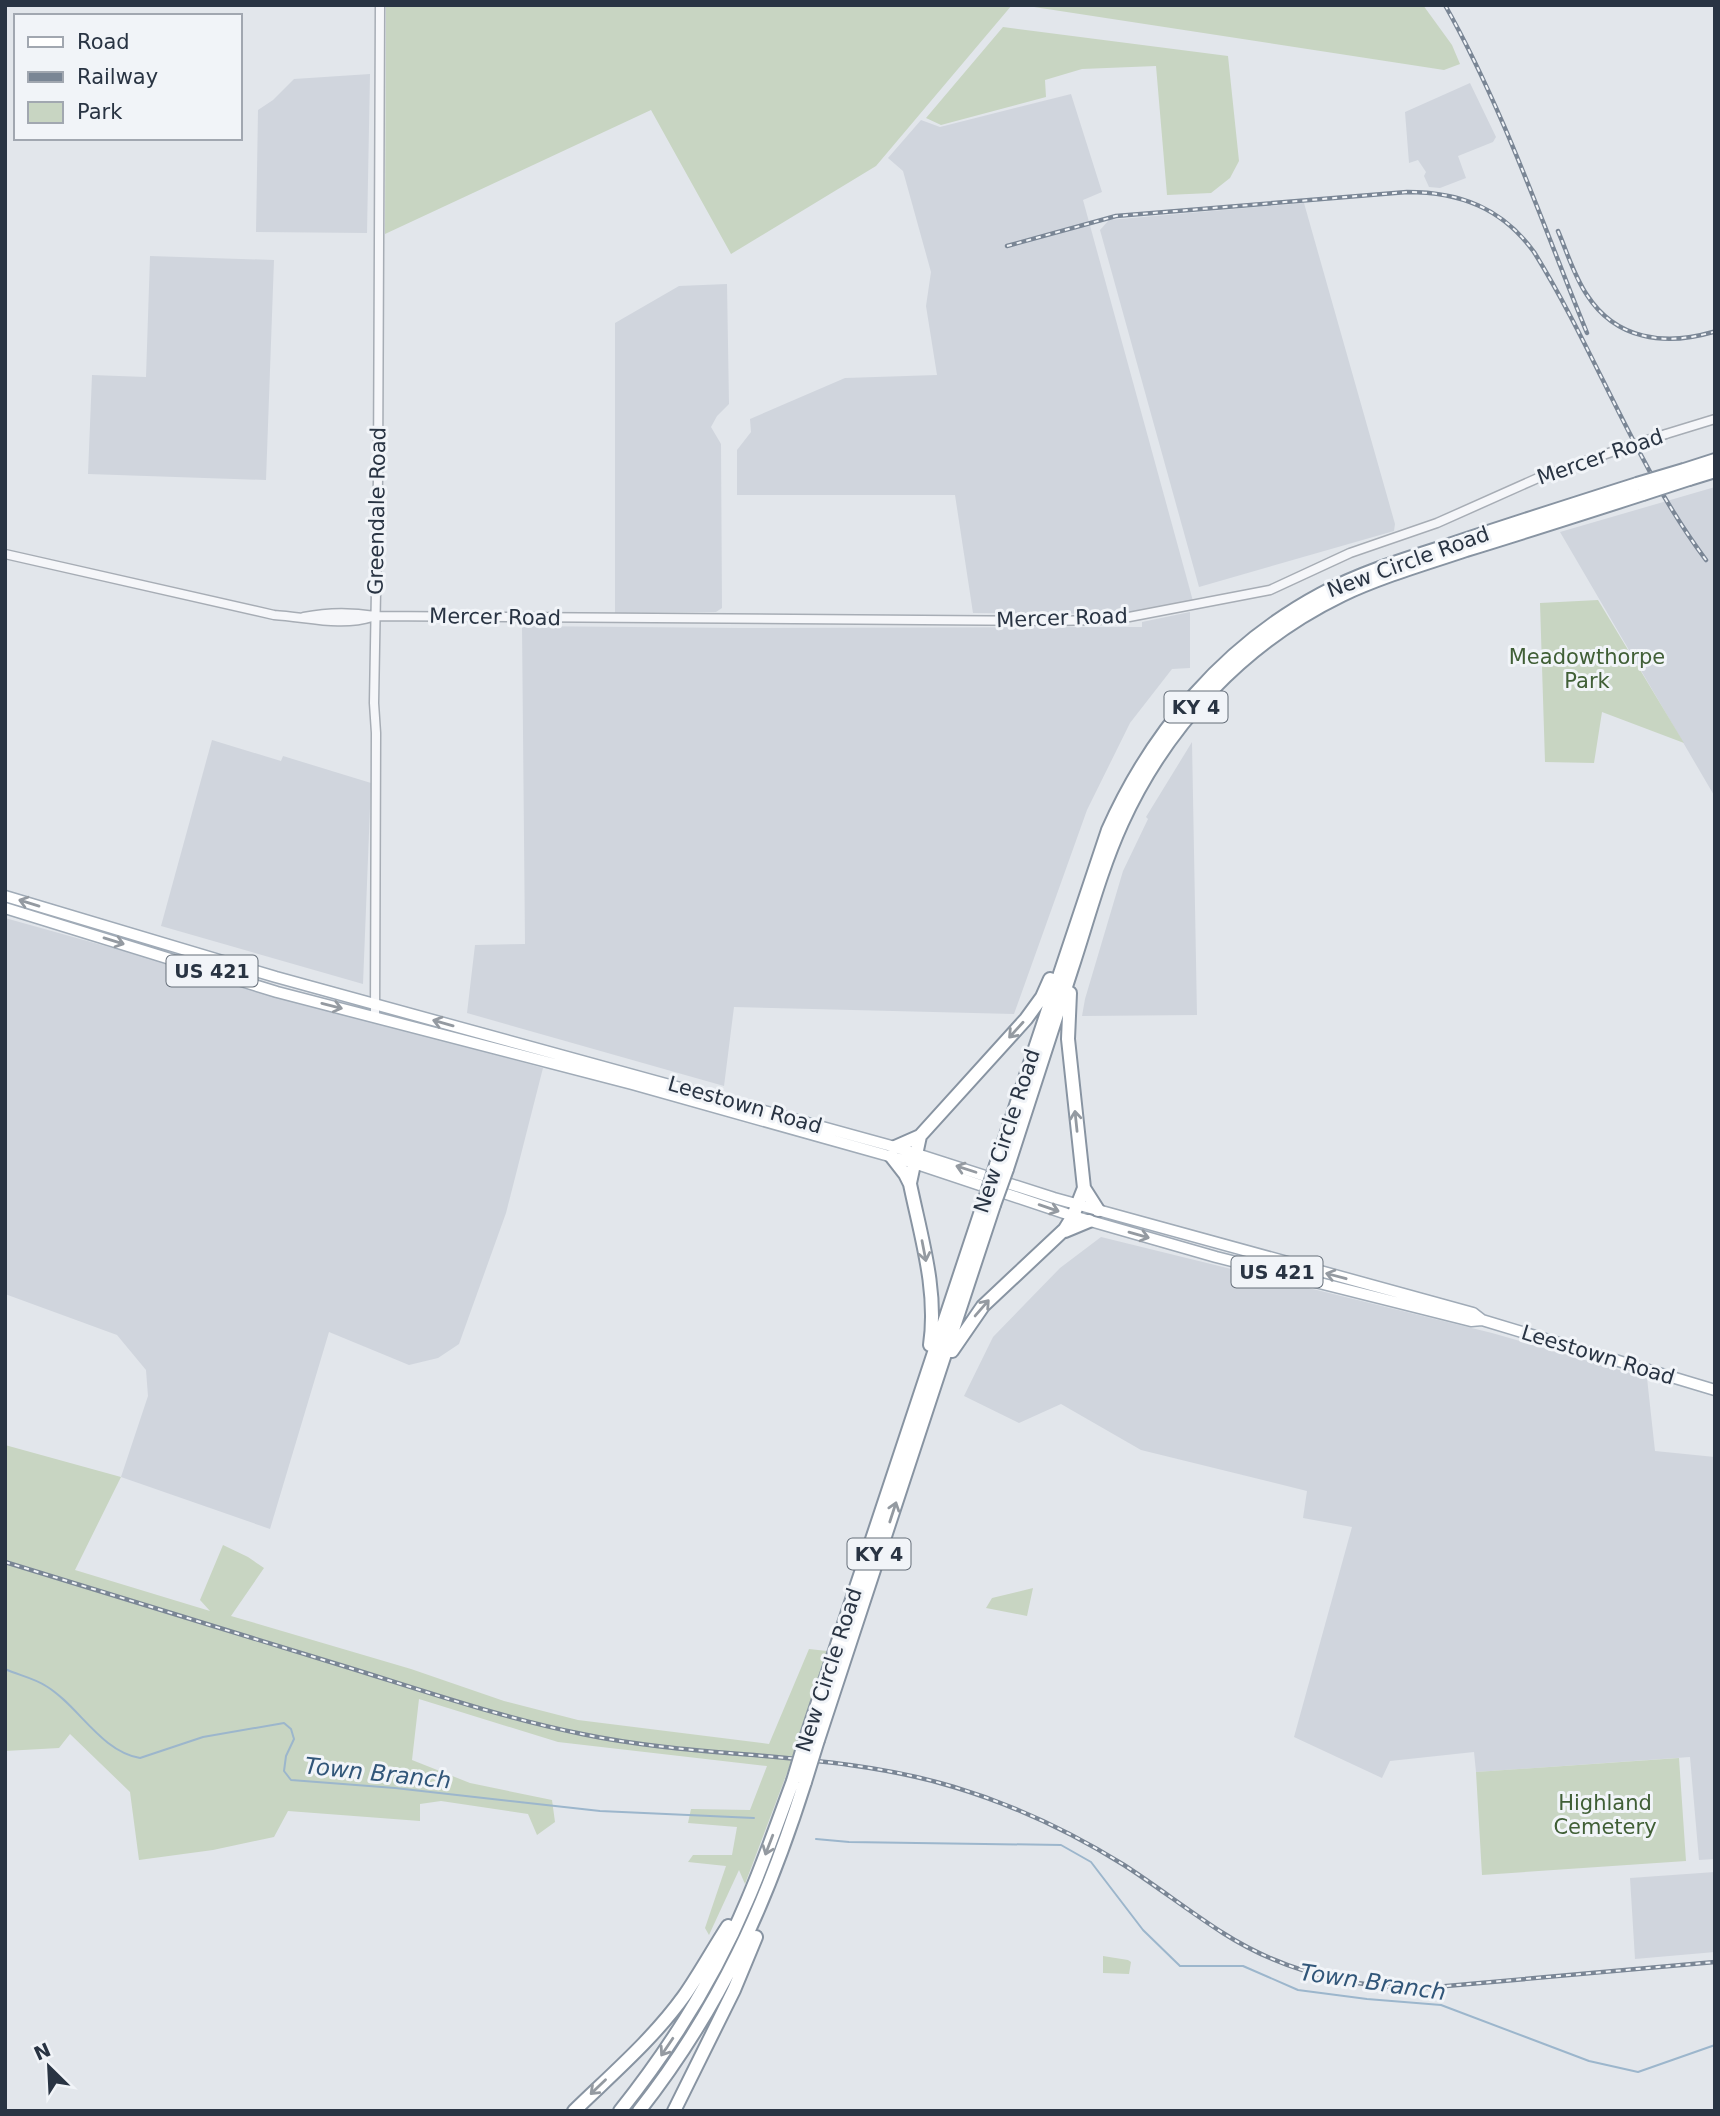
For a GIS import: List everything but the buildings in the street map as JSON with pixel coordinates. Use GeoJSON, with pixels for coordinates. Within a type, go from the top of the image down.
{"type":"FeatureCollection","features":[{"type":"Feature","properties":{"kind":"highway","name":"New Circle Road"},"geometry":{"type":"LineString","coordinates":[[639,2111],[674,2064],[720,1989],[768,1889],[799,1781],[805,1741],[924,1380],[1001,1167],[1108,830],[1155,743],[1200,687],[1247,643],[1294,609],[1349,580],[1686,474],[1715,460]]}},
{"type":"Feature","properties":{"kind":"highway","name":"New Circle Road"},"geometry":{"type":"LineString","coordinates":[[1686,474],[1715,471]]}},
{"type":"Feature","properties":{"kind":"highway"},"geometry":{"type":"LineString","coordinates":[[924,1380],[933,1309],[930,1282],[910,1184],[893,1152],[920,1136],[1035,1008],[1079,928]]}},
{"type":"Feature","properties":{"kind":"highway"},"geometry":{"type":"LineString","coordinates":[[941,1369],[983,1306],[1059,1235],[1076,1210],[1084,1188],[1067,1028],[1068,1000],[1079,928]]}},
{"type":"Feature","properties":{"kind":"highway"},"geometry":{"type":"LineString","coordinates":[[910,1184],[920,1136]]}},
{"type":"Feature","properties":{"kind":"highway"},"geometry":{"type":"LineString","coordinates":[[1084,1188],[1098,1210]]}},
{"type":"Feature","properties":{"kind":"highway","name":"New Circle Road"},"geometry":{"type":"LineString","coordinates":[[620,2111],[685,2019],[716,1966],[818,1740],[941,1369],[989,1203]]}},
{"type":"Feature","properties":{"kind":"highway"},"geometry":{"type":"LineString","coordinates":[[1059,1235],[1088,1221]]}},
{"type":"Feature","properties":{"kind":"highway"},"geometry":{"type":"LineString","coordinates":[[674,2111],[747,1960],[767,1908],[768,1889]]}},
{"type":"Feature","properties":{"kind":"highway"},"geometry":{"type":"LineString","coordinates":[[574,2111],[639,2048],[673,2010],[747,1901]]}},
{"type":"Feature","properties":{"kind":"main road","name":"Leestown Road"},"geometry":{"type":"LineString","coordinates":[[5,896],[374,1003],[507,1046]]}},
{"type":"Feature","properties":{"kind":"main road","name":"Leestown Road"},"geometry":{"type":"LineString","coordinates":[[5,908],[277,992],[507,1046],[915,1158],[1076,1210],[1098,1210],[1473,1313],[1482,1320],[1715,1390]]}},
{"type":"Feature","properties":{"kind":"main road","name":"Leestown Road"},"geometry":{"type":"LineString","coordinates":[[1076,1210],[1088,1221],[1216,1257],[1471,1321],[1482,1320]]}},
{"type":"Feature","properties":{"kind":"street","name":"Greendale Road"},"geometry":{"type":"LineString","coordinates":[[376,1016],[375,616],[380,5]]}},
{"type":"Feature","properties":{"kind":"street","name":"Mercer Road"},"geometry":{"type":"LineString","coordinates":[[5,554],[253,611],[323,621],[360,621],[375,616],[1097,620],[1129,617],[1270,590],[1350,553],[1437,523],[1538,478],[1715,419]]}},
{"type":"Feature","properties":{"kind":"shaded area"},"geometry":{"type":"Polygon","coordinates":[[[370,74],[367,233],[256,232],[258,110],[273,100],[294,79],[370,74]]]}},
{"type":"Feature","properties":{"kind":"shaded area"},"geometry":{"type":"Polygon","coordinates":[[[1470,83],[1496,137],[1493,142],[1458,156],[1466,178],[1440,188],[1429,187],[1424,176],[1426,172],[1418,160],[1409,163],[1405,112],[1470,83]]]}},
{"type":"Feature","properties":{"kind":"shaded area"},"geometry":{"type":"Polygon","coordinates":[[[1071,94],[1102,192],[1083,200],[1193,601],[1125,614],[973,613],[955,495],[737,495],[737,450],[751,432],[750,419],[845,378],[937,375],[926,306],[931,272],[903,171],[888,158],[921,120],[940,127],[1071,94]]]}},
{"type":"Feature","properties":{"kind":"shaded area"},"geometry":{"type":"Polygon","coordinates":[[[1304,203],[1395,524],[1394,531],[1199,587],[1100,230],[1109,220],[1304,203]]]}},
{"type":"Feature","properties":{"kind":"shaded area"},"geometry":{"type":"Polygon","coordinates":[[[150,256],[274,260],[266,480],[88,474],[92,375],[146,377],[150,256]]]}},
{"type":"Feature","properties":{"kind":"shaded area"},"geometry":{"type":"Polygon","coordinates":[[[727,284],[729,404],[711,427],[721,444],[722,608],[716,612],[615,613],[615,323],[679,286],[727,284]]]}},
{"type":"Feature","properties":{"kind":"shaded area"},"geometry":{"type":"Polygon","coordinates":[[[1715,487],[1715,797],[1560,532],[1715,487]]]}},
{"type":"Feature","properties":{"kind":"shaded area"},"geometry":{"type":"Polygon","coordinates":[[[1190,612],[1190,668],[1172,669],[1130,723],[1087,810],[1014,1014],[734,1007],[724,1086],[467,1013],[475,945],[525,944],[522,626],[1142,627],[1142,622],[1190,612]]]}},
{"type":"Feature","properties":{"kind":"shaded area"},"geometry":{"type":"Polygon","coordinates":[[[212,740],[281,761],[283,756],[371,783],[363,984],[161,926],[212,740]]]}},
{"type":"Feature","properties":{"kind":"shaded area"},"geometry":{"type":"Polygon","coordinates":[[[1192,742],[1197,1015],[1082,1016],[1123,871],[1148,819],[1146,817],[1192,742]]]}},
{"type":"Feature","properties":{"kind":"shaded area"},"geometry":{"type":"Polygon","coordinates":[[[5,918],[543,1068],[506,1213],[459,1344],[438,1358],[409,1365],[329,1332],[270,1529],[121,1477],[148,1396],[146,1370],[117,1335],[5,1294],[5,918]]]}},
{"type":"Feature","properties":{"kind":"shaded area"},"geometry":{"type":"Polygon","coordinates":[[[1101,1237],[1492,1333],[1647,1378],[1655,1451],[1715,1457],[1715,1859],[1699,1860],[1690,1757],[1476,1772],[1474,1752],[1390,1761],[1382,1778],[1294,1737],[1352,1527],[1303,1518],[1307,1491],[1141,1450],[1061,1404],[1019,1423],[964,1396],[993,1337],[1060,1268],[1101,1237]]]}},
{"type":"Feature","properties":{"kind":"shaded area"},"geometry":{"type":"Polygon","coordinates":[[[1715,1872],[1715,1952],[1635,1959],[1630,1878],[1715,1872]]]}},
{"type":"Feature","properties":{"kind":"green space"},"geometry":{"type":"Polygon","coordinates":[[[386,5],[1012,5],[876,166],[731,254],[651,110],[385,234],[386,5]]]}},
{"type":"Feature","properties":{"kind":"green space"},"geometry":{"type":"Polygon","coordinates":[[[1021,5],[1423,5],[1452,45],[1460,64],[1444,70],[1021,5]]]}},
{"type":"Feature","properties":{"kind":"green space"},"geometry":{"type":"Polygon","coordinates":[[[1003,27],[1228,56],[1239,161],[1230,178],[1211,193],[1167,195],[1156,66],[1082,69],[1045,80],[1046,97],[941,125],[926,118],[1003,27]]]}},
{"type":"Feature","properties":{"kind":"green space","name":"Meadowthorpe Park"},"geometry":{"type":"Polygon","coordinates":[[[1598,600],[1684,743],[1602,712],[1594,763],[1545,762],[1540,603],[1598,600]]]}},
{"type":"Feature","properties":{"kind":"green space"},"geometry":{"type":"Polygon","coordinates":[[[5,1445],[121,1477],[75,1570],[210,1611],[200,1600],[223,1545],[264,1568],[231,1616],[411,1669],[504,1701],[578,1720],[769,1744],[809,1649],[827,1651],[795,1752],[745,1884],[739,1870],[709,1935],[705,1928],[726,1866],[688,1862],[693,1855],[732,1855],[737,1827],[688,1823],[691,1809],[750,1810],[767,1766],[558,1742],[419,1699],[412,1760],[470,1783],[552,1800],[555,1822],[537,1835],[528,1814],[441,1801],[420,1804],[420,1821],[288,1811],[274,1837],[213,1850],[139,1860],[130,1792],[70,1734],[59,1748],[5,1751],[5,1445]]]}},
{"type":"Feature","properties":{"kind":"green space"},"geometry":{"type":"Polygon","coordinates":[[[1033,1588],[1027,1616],[986,1608],[992,1598],[1033,1588]]]}},
{"type":"Feature","properties":{"kind":"green space","name":"Highland Cemetery"},"geometry":{"type":"Polygon","coordinates":[[[1679,1758],[1686,1861],[1482,1875],[1476,1772],[1679,1758]]]}},
{"type":"Feature","properties":{"kind":"green space"},"geometry":{"type":"Polygon","coordinates":[[[1103,1956],[1131,1962],[1129,1974],[1103,1973],[1103,1956]]]}},
{"type":"Feature","properties":{"kind":"waterway","name":"Town Branch"},"geometry":{"type":"LineString","coordinates":[[5,1669],[46,1686],[69,1704],[101,1737],[126,1754],[140,1758],[203,1737],[284,1723],[291,1729],[294,1739],[286,1756],[284,1771],[291,1780],[395,1788],[600,1811],[754,1818]]}},
{"type":"Feature","properties":{"kind":"waterway","name":"Town Branch"},"geometry":{"type":"LineString","coordinates":[[816,1839],[849,1842],[1061,1845],[1091,1862],[1143,1930],[1180,1966],[1243,1966],[1298,1990],[1441,2005],[1589,2061],[1638,2072],[1715,2045]]}},
{"type":"Feature","properties":{"kind":"railway"},"geometry":{"type":"LineString","coordinates":[[1445,5],[1504,126],[1587,333]]}},
{"type":"Feature","properties":{"kind":"railway"},"geometry":{"type":"LineString","coordinates":[[1007,246],[1116,216],[1407,192],[1445,195],[1478,205],[1508,224],[1534,252],[1658,486],[1706,560]]}},
{"type":"Feature","properties":{"kind":"railway"},"geometry":{"type":"LineString","coordinates":[[1558,231],[1582,288],[1612,322],[1643,336],[1660,338],[1713,332]]}},
{"type":"Feature","properties":{"kind":"railway"},"geometry":{"type":"LineString","coordinates":[[5,1562],[465,1704],[553,1728],[675,1748],[862,1767],[954,1787],[1020,1811],[1084,1841],[1246,1947],[1295,1968],[1345,1981],[1424,1988],[1715,1962]]}}]}
